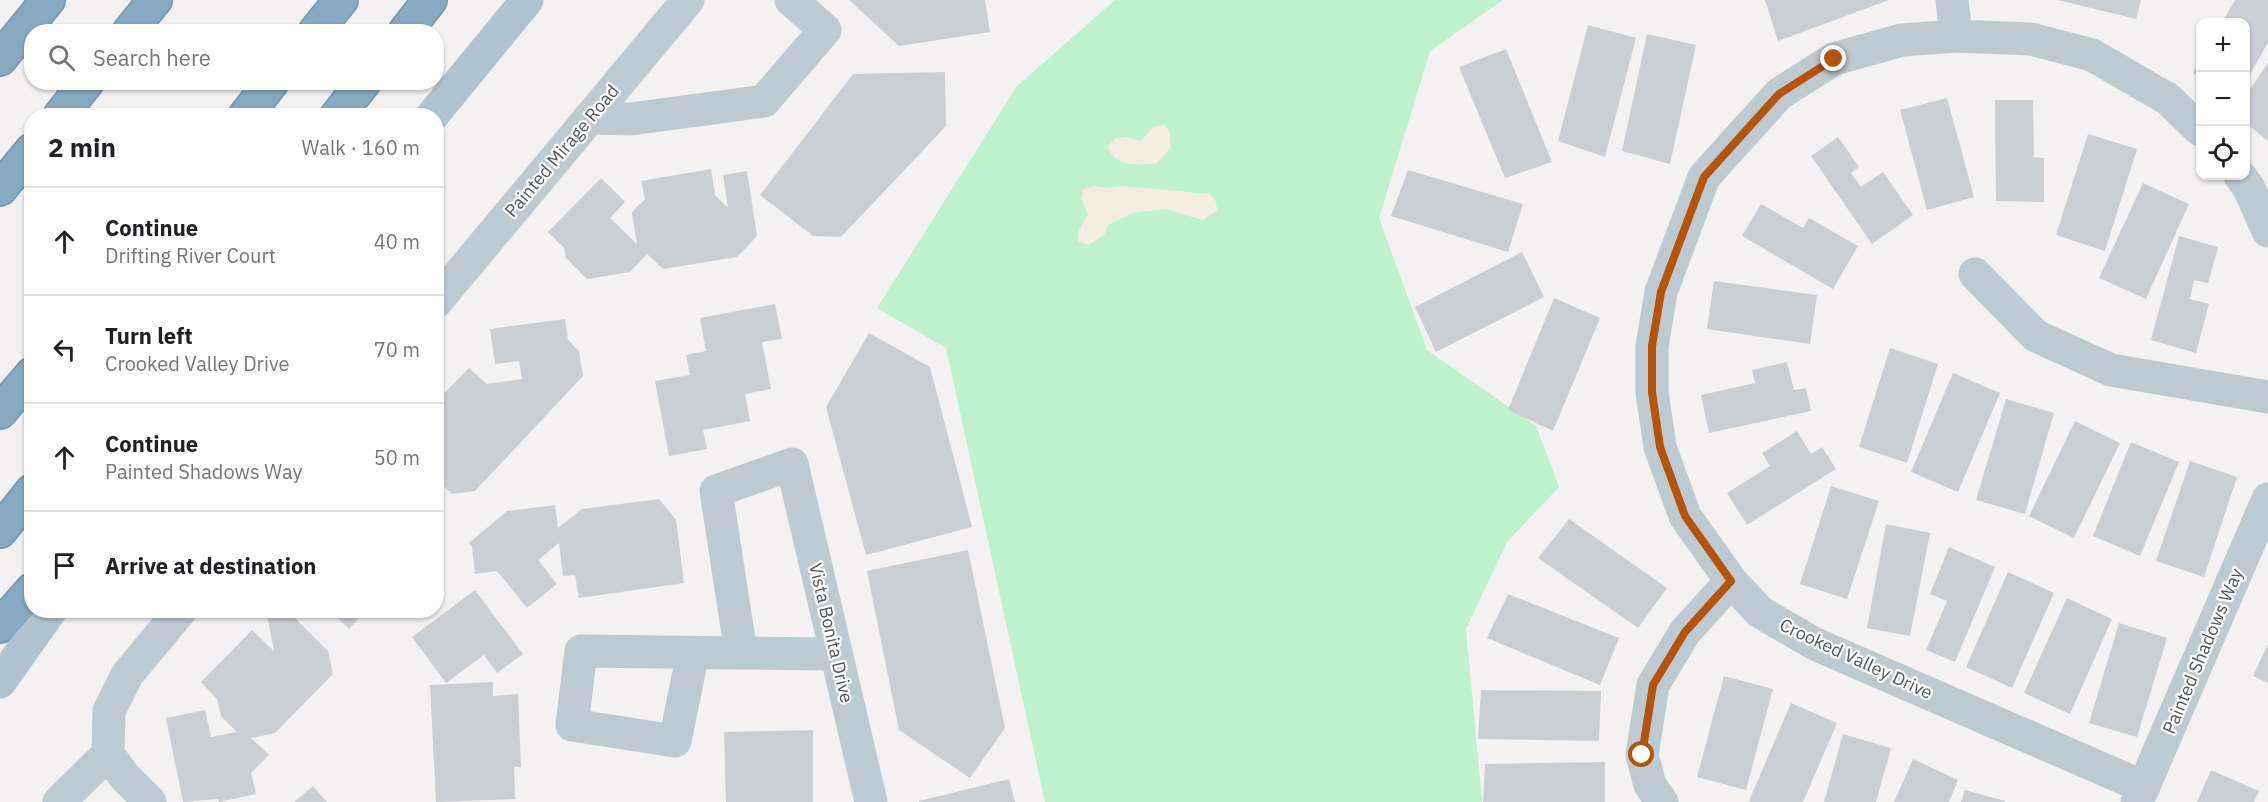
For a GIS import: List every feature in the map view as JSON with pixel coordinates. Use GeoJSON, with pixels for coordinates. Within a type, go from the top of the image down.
{"type":"FeatureCollection","features":[{"type":"Feature","properties":{"kind":"highway"},"geometry":{"type":"LineString","coordinates":[[28,24],[48,0]]}},
{"type":"Feature","properties":{"kind":"highway"},"geometry":{"type":"LineString","coordinates":[[136,24],[155,0]]}},
{"type":"Feature","properties":{"kind":"highway"},"geometry":{"type":"LineString","coordinates":[[322,24],[341,0]]}},
{"type":"Feature","properties":{"kind":"highway"},"geometry":{"type":"LineString","coordinates":[[411,24],[430,0]]}},
{"type":"Feature","properties":{"kind":"highway"},"geometry":{"type":"LineString","coordinates":[[0,59],[24,30]]}},
{"type":"Feature","properties":{"kind":"highway"},"geometry":{"type":"LineString","coordinates":[[66,108],[81,90]]}},
{"type":"Feature","properties":{"kind":"highway"},"geometry":{"type":"LineString","coordinates":[[251,108],[266,90]]}},
{"type":"Feature","properties":{"kind":"highway"},"geometry":{"type":"LineString","coordinates":[[343,108],[358,90]]}},
{"type":"Feature","properties":{"kind":"highway"},"geometry":{"type":"LineString","coordinates":[[0,189],[24,160]]}},
{"type":"Feature","properties":{"kind":"highway"},"geometry":{"type":"LineString","coordinates":[[0,412],[24,384]]}},
{"type":"Feature","properties":{"kind":"highway"},"geometry":{"type":"LineString","coordinates":[[0,531],[24,501]]}},
{"type":"Feature","properties":{"kind":"highway"},"geometry":{"type":"LineString","coordinates":[[0,626],[24,599]]}},
{"type":"Feature","properties":{"kind":"main road"},"geometry":{"type":"LineString","coordinates":[[439,108],[527,0]]}},
{"type":"Feature","properties":{"kind":"main road"},"geometry":{"type":"LineString","coordinates":[[0,682],[45,618]]}},
{"type":"Feature","properties":{"kind":"street","name":"Painted Mirage Road"},"geometry":{"type":"LineString","coordinates":[[444,292],[688,0]]}},
{"type":"Feature","properties":{"kind":"street"},"geometry":{"type":"LineString","coordinates":[[589,118],[631,119],[764,100],[825,30],[791,0]]}},
{"type":"Feature","properties":{"kind":"street"},"geometry":{"type":"LineString","coordinates":[[1952,0],[1956,36],[2031,39],[2092,55],[2168,99],[2196,126]]}},
{"type":"Feature","properties":{"kind":"street","name":"Crooked Valley Drive"},"geometry":{"type":"LineString","coordinates":[[1956,36],[1902,40],[1834,59],[1779,94],[1704,177],[1661,292],[1652,346],[1652,392],[1660,447],[1685,516],[1731,581],[1760,612],[1815,644],[2140,795]]}},
{"type":"Feature","properties":{"kind":"street"},"geometry":{"type":"LineString","coordinates":[[2243,180],[2268,231]]}},
{"type":"Feature","properties":{"kind":"street"},"geometry":{"type":"LineString","coordinates":[[1975,274],[2036,336],[2111,370],[2268,397]]}},
{"type":"Feature","properties":{"kind":"street","name":"Vista Bonita Drive"},"geometry":{"type":"LineString","coordinates":[[741,653],[716,491],[792,464],[871,802]]}},
{"type":"Feature","properties":{"kind":"street","name":"Painted Shadows Way"},"geometry":{"type":"LineString","coordinates":[[2140,795],[2268,499]]}},
{"type":"Feature","properties":{"kind":"street"},"geometry":{"type":"LineString","coordinates":[[1662,802],[1650,785],[1642,755],[1653,685],[1685,632],[1731,581]]}},
{"type":"Feature","properties":{"kind":"street"},"geometry":{"type":"LineString","coordinates":[[150,802],[125,777],[108,754],[109,711],[127,675],[173,618]]}},
{"type":"Feature","properties":{"kind":"street"},"geometry":{"type":"LineString","coordinates":[[693,652],[836,654]]}},
{"type":"Feature","properties":{"kind":"street"},"geometry":{"type":"LineString","coordinates":[[59,802],[108,754]]}},
{"type":"Feature","properties":{"kind":"green space"},"geometry":{"type":"Polygon","coordinates":[[[1115,0],[1503,0],[1430,51],[1379,218],[1427,350],[1536,426],[1559,487],[1507,542],[1466,629],[1482,802],[1045,802],[946,348],[877,308],[1017,86],[1115,0]]]}},
{"type":"Feature","properties":{"kind":"sand"},"geometry":{"type":"Polygon","coordinates":[[[1164,125],[1169,130],[1171,147],[1157,163],[1128,164],[1121,162],[1111,153],[1108,146],[1115,139],[1126,137],[1141,141],[1153,127],[1164,125]]]}},
{"type":"Feature","properties":{"kind":"sand"},"geometry":{"type":"Polygon","coordinates":[[[1094,186],[1107,188],[1122,186],[1210,194],[1216,202],[1217,211],[1202,220],[1166,209],[1132,213],[1108,225],[1104,235],[1088,245],[1078,241],[1079,230],[1088,214],[1081,198],[1083,190],[1094,186]]]}},
{"type":"Feature","properties":{"kind":"building"},"geometry":{"type":"Polygon","coordinates":[[[849,0],[985,0],[990,32],[899,46],[849,0]]]}},
{"type":"Feature","properties":{"kind":"building"},"geometry":{"type":"Polygon","coordinates":[[[1765,0],[1889,0],[1778,41],[1765,0]]]}},
{"type":"Feature","properties":{"kind":"building"},"geometry":{"type":"Polygon","coordinates":[[[2058,0],[2141,0],[2136,19],[2058,0]]]}},
{"type":"Feature","properties":{"kind":"building"},"geometry":{"type":"Polygon","coordinates":[[[2235,0],[2268,0],[2268,43],[2250,74],[2250,18],[2224,18],[2235,0]]]}},
{"type":"Feature","properties":{"kind":"building"},"geometry":{"type":"Polygon","coordinates":[[[1588,25],[1636,38],[1605,157],[1558,141],[1588,25]]]}},
{"type":"Feature","properties":{"kind":"building"},"geometry":{"type":"Polygon","coordinates":[[[1647,34],[1696,45],[1670,164],[1622,151],[1647,34]]]}},
{"type":"Feature","properties":{"kind":"building"},"geometry":{"type":"Polygon","coordinates":[[[1506,49],[1552,162],[1505,178],[1459,67],[1506,49]]]}},
{"type":"Feature","properties":{"kind":"building"},"geometry":{"type":"Polygon","coordinates":[[[2268,63],[2268,141],[2250,126],[2250,89],[2268,63]]]}},
{"type":"Feature","properties":{"kind":"building"},"geometry":{"type":"Polygon","coordinates":[[[945,72],[946,126],[841,237],[813,236],[760,195],[853,74],[945,72]]]}},
{"type":"Feature","properties":{"kind":"building"},"geometry":{"type":"Polygon","coordinates":[[[1947,98],[1974,197],[1927,210],[1900,110],[1947,98]]]}},
{"type":"Feature","properties":{"kind":"building"},"geometry":{"type":"Polygon","coordinates":[[[1995,100],[2033,100],[2034,157],[2044,158],[2044,202],[1996,201],[1995,100]]]}},
{"type":"Feature","properties":{"kind":"building"},"geometry":{"type":"Polygon","coordinates":[[[2088,134],[2137,149],[2105,251],[2056,235],[2088,134]]]}},
{"type":"Feature","properties":{"kind":"building"},"geometry":{"type":"Polygon","coordinates":[[[1838,137],[1859,167],[1851,173],[1861,187],[1883,172],[1913,215],[1872,244],[1811,156],[1838,137]]]}},
{"type":"Feature","properties":{"kind":"building"},"geometry":{"type":"Polygon","coordinates":[[[711,169],[715,195],[728,208],[723,175],[747,171],[757,236],[737,257],[663,269],[647,254],[630,272],[587,279],[566,258],[564,248],[548,232],[601,178],[625,202],[610,218],[637,244],[632,212],[645,199],[641,181],[711,169]]]}},
{"type":"Feature","properties":{"kind":"building"},"geometry":{"type":"Polygon","coordinates":[[[1408,170],[1523,204],[1508,252],[1391,216],[1408,170]]]}},
{"type":"Feature","properties":{"kind":"building"},"geometry":{"type":"Polygon","coordinates":[[[2143,183],[2189,204],[2146,299],[2099,278],[2143,183]]]}},
{"type":"Feature","properties":{"kind":"building"},"geometry":{"type":"Polygon","coordinates":[[[1761,204],[1803,228],[1809,218],[1858,246],[1833,289],[1742,236],[1761,204]]]}},
{"type":"Feature","properties":{"kind":"building"},"geometry":{"type":"Polygon","coordinates":[[[2179,236],[2218,247],[2208,283],[2194,280],[2190,299],[2209,304],[2196,353],[2151,340],[2179,236]]]}},
{"type":"Feature","properties":{"kind":"building"},"geometry":{"type":"Polygon","coordinates":[[[1522,252],[1544,297],[1436,352],[1415,307],[1522,252]]]}},
{"type":"Feature","properties":{"kind":"building"},"geometry":{"type":"Polygon","coordinates":[[[1714,281],[1817,295],[1810,344],[1707,329],[1714,281]]]}},
{"type":"Feature","properties":{"kind":"building"},"geometry":{"type":"Polygon","coordinates":[[[1554,298],[1600,318],[1553,431],[1508,410],[1554,298]]]}},
{"type":"Feature","properties":{"kind":"building"},"geometry":{"type":"Polygon","coordinates":[[[775,304],[782,339],[762,342],[771,389],[745,394],[750,421],[703,430],[707,449],[669,456],[655,381],[690,375],[686,355],[706,351],[700,318],[775,304]]]}},
{"type":"Feature","properties":{"kind":"building"},"geometry":{"type":"Polygon","coordinates":[[[565,319],[568,340],[579,351],[583,376],[475,491],[452,494],[444,486],[444,394],[469,368],[487,384],[522,379],[519,361],[495,364],[490,329],[565,319]]]}},
{"type":"Feature","properties":{"kind":"building"},"geometry":{"type":"Polygon","coordinates":[[[869,333],[930,367],[972,527],[866,555],[826,407],[869,333]]]}},
{"type":"Feature","properties":{"kind":"building"},"geometry":{"type":"Polygon","coordinates":[[[1890,348],[1938,364],[1907,463],[1859,447],[1890,348]]]}},
{"type":"Feature","properties":{"kind":"building"},"geometry":{"type":"Polygon","coordinates":[[[1787,362],[1794,390],[1806,388],[1811,411],[1709,433],[1701,395],[1755,383],[1752,370],[1787,362]]]}},
{"type":"Feature","properties":{"kind":"building"},"geometry":{"type":"Polygon","coordinates":[[[1953,373],[2000,393],[1958,492],[1911,472],[1953,373]]]}},
{"type":"Feature","properties":{"kind":"building"},"geometry":{"type":"Polygon","coordinates":[[[2006,399],[2054,413],[2025,514],[1976,500],[2006,399]]]}},
{"type":"Feature","properties":{"kind":"building"},"geometry":{"type":"Polygon","coordinates":[[[2075,421],[2120,443],[2074,538],[2029,516],[2075,421]]]}},
{"type":"Feature","properties":{"kind":"building"},"geometry":{"type":"Polygon","coordinates":[[[1797,431],[1811,454],[1822,447],[1836,469],[1747,525],[1727,493],[1770,466],[1762,453],[1797,431]]]}},
{"type":"Feature","properties":{"kind":"building"},"geometry":{"type":"Polygon","coordinates":[[[2131,442],[2179,462],[2140,556],[2093,536],[2131,442]]]}},
{"type":"Feature","properties":{"kind":"building"},"geometry":{"type":"Polygon","coordinates":[[[2190,461],[2237,477],[2204,577],[2156,561],[2190,461]]]}},
{"type":"Feature","properties":{"kind":"building"},"geometry":{"type":"Polygon","coordinates":[[[1831,486],[1879,501],[1847,599],[1800,584],[1831,486]]]}},
{"type":"Feature","properties":{"kind":"building"},"geometry":{"type":"Polygon","coordinates":[[[659,499],[676,520],[684,583],[579,598],[575,575],[563,576],[559,543],[538,560],[557,584],[527,608],[497,571],[475,574],[472,547],[469,543],[507,511],[555,505],[558,528],[582,509],[659,499]]]}},
{"type":"Feature","properties":{"kind":"building"},"geometry":{"type":"Polygon","coordinates":[[[1569,519],[1667,588],[1638,628],[1538,558],[1569,519]]]}},
{"type":"Feature","properties":{"kind":"building"},"geometry":{"type":"Polygon","coordinates":[[[1886,524],[1930,533],[1910,636],[1867,628],[1886,524]]]}},
{"type":"Feature","properties":{"kind":"building"},"geometry":{"type":"Polygon","coordinates":[[[1949,547],[1995,567],[1955,662],[1926,650],[1947,601],[1930,594],[1949,547]]]}},
{"type":"Feature","properties":{"kind":"building"},"geometry":{"type":"Polygon","coordinates":[[[968,550],[1005,728],[970,778],[899,730],[867,571],[968,550]]]}},
{"type":"Feature","properties":{"kind":"building"},"geometry":{"type":"Polygon","coordinates":[[[2008,572],[2054,593],[2012,688],[1966,667],[2008,572]]]}},
{"type":"Feature","properties":{"kind":"building"},"geometry":{"type":"Polygon","coordinates":[[[475,590],[523,654],[497,673],[484,655],[446,683],[412,637],[437,618],[444,618],[444,613],[475,590]]]}},
{"type":"Feature","properties":{"kind":"building"},"geometry":{"type":"Polygon","coordinates":[[[1508,594],[1619,638],[1600,685],[1487,638],[1508,594]]]}},
{"type":"Feature","properties":{"kind":"building"},"geometry":{"type":"Polygon","coordinates":[[[2067,598],[2112,619],[2070,714],[2024,693],[2067,598]]]}},
{"type":"Feature","properties":{"kind":"building"},"geometry":{"type":"Polygon","coordinates":[[[268,618],[295,618],[328,651],[333,674],[275,733],[251,738],[269,755],[251,773],[256,794],[219,802],[218,799],[183,802],[166,718],[205,710],[211,737],[237,732],[221,716],[217,699],[201,682],[252,630],[274,651],[268,618]]]}},
{"type":"Feature","properties":{"kind":"building"},"geometry":{"type":"Polygon","coordinates":[[[337,618],[359,618],[349,629],[337,618]]]}},
{"type":"Feature","properties":{"kind":"building"},"geometry":{"type":"Polygon","coordinates":[[[2119,623],[2167,638],[2137,737],[2089,723],[2119,623]]]}},
{"type":"Feature","properties":{"kind":"building"},"geometry":{"type":"Polygon","coordinates":[[[2268,644],[2268,683],[2253,676],[2268,644]]]}},
{"type":"Feature","properties":{"kind":"building"},"geometry":{"type":"Polygon","coordinates":[[[1724,676],[1773,689],[1746,790],[1697,777],[1724,676]]]}},
{"type":"Feature","properties":{"kind":"building"},"geometry":{"type":"Polygon","coordinates":[[[493,682],[493,696],[518,694],[521,767],[514,767],[515,799],[436,802],[430,685],[493,682]]]}},
{"type":"Feature","properties":{"kind":"building"},"geometry":{"type":"Polygon","coordinates":[[[1481,690],[1601,691],[1599,741],[1478,739],[1481,690]]]}},
{"type":"Feature","properties":{"kind":"building"},"geometry":{"type":"Polygon","coordinates":[[[1791,703],[1837,723],[1803,802],[1751,802],[1749,801],[1791,703]]]}},
{"type":"Feature","properties":{"kind":"building"},"geometry":{"type":"Polygon","coordinates":[[[813,730],[813,802],[726,802],[724,732],[813,730]]]}},
{"type":"Feature","properties":{"kind":"building"},"geometry":{"type":"Polygon","coordinates":[[[1843,734],[1891,748],[1876,802],[1824,802],[1843,734]]]}},
{"type":"Feature","properties":{"kind":"building"},"geometry":{"type":"Polygon","coordinates":[[[1913,759],[1958,780],[1949,802],[1894,802],[1913,759]]]}},
{"type":"Feature","properties":{"kind":"building"},"geometry":{"type":"Polygon","coordinates":[[[1605,762],[1605,802],[1483,802],[1485,764],[1605,762]]]}},
{"type":"Feature","properties":{"kind":"building"},"geometry":{"type":"Polygon","coordinates":[[[2211,770],[2259,791],[2254,802],[2197,802],[2211,770]]]}},
{"type":"Feature","properties":{"kind":"building"},"geometry":{"type":"Polygon","coordinates":[[[1009,779],[1015,802],[919,802],[919,801],[1009,779]]]}},
{"type":"Feature","properties":{"kind":"building"},"geometry":{"type":"Polygon","coordinates":[[[313,786],[327,802],[294,802],[313,786]]]}},
{"type":"Feature","properties":{"kind":"building"},"geometry":{"type":"Polygon","coordinates":[[[1965,790],[2005,801],[2005,802],[1961,802],[1965,790]]]}},
{"type":"Feature","properties":{"kind":"route"},"geometry":{"type":"LineString","coordinates":[[1642,755],[1653,685],[1685,632],[1731,581],[1685,516],[1660,447],[1652,392],[1652,346],[1661,292],[1704,177],[1779,94],[1834,59]]}}]}
